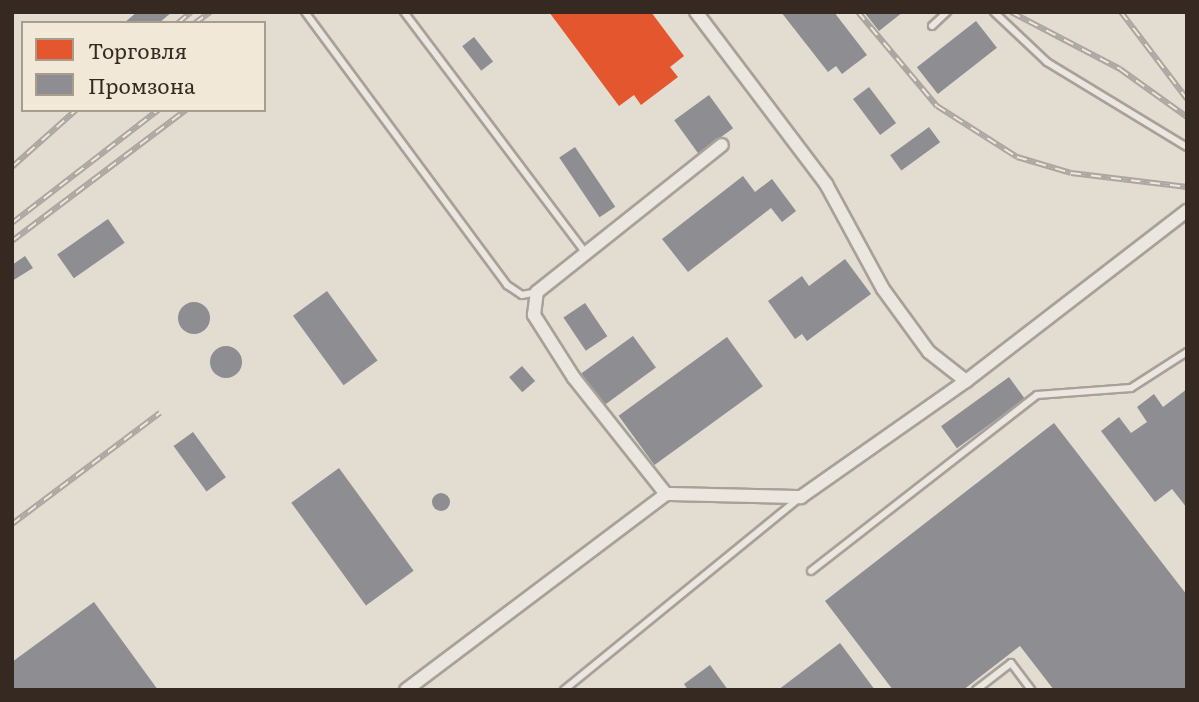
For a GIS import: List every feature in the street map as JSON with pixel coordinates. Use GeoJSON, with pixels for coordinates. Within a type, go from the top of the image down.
{"type":"FeatureCollection","features":[{"type":"Feature","properties":{"kind":"street"},"geometry":{"type":"LineString","coordinates":[[696,12],[826,184],[883,289],[929,352],[966,381]]}},
{"type":"Feature","properties":{"kind":"street"},"geometry":{"type":"LineString","coordinates":[[666,495],[560,357],[534,315],[537,292],[584,251],[722,145]]}},
{"type":"Feature","properties":{"kind":"street"},"geometry":{"type":"LineString","coordinates":[[407,690],[666,495],[801,497],[966,381],[1187,211]]}},
{"type":"Feature","properties":{"kind":"lane"},"geometry":{"type":"LineString","coordinates":[[305,12],[507,285],[522,295],[537,292]]}},
{"type":"Feature","properties":{"kind":"lane"},"geometry":{"type":"LineString","coordinates":[[404,12],[584,251]]}},
{"type":"Feature","properties":{"kind":"lane"},"geometry":{"type":"LineString","coordinates":[[932,26],[947,12]]}},
{"type":"Feature","properties":{"kind":"lane"},"geometry":{"type":"LineString","coordinates":[[994,12],[1047,62],[1187,147]]}},
{"type":"Feature","properties":{"kind":"lane"},"geometry":{"type":"LineString","coordinates":[[811,571],[1037,395],[1131,388],[1187,352]]}},
{"type":"Feature","properties":{"kind":"lane"},"geometry":{"type":"LineString","coordinates":[[564,690],[801,497]]}},
{"type":"Feature","properties":{"kind":"lane"},"geometry":{"type":"LineString","coordinates":[[976,690],[1011,663],[1031,690]]}},
{"type":"Feature","properties":{"kind":"building: Торговля"},"geometry":{"type":"Polygon","coordinates":[[[549,12],[651,12],[684,56],[670,67],[678,77],[641,105],[634,95],[619,106],[549,12]]]}},
{"type":"Feature","properties":{"kind":"building: Промзона"},"geometry":{"type":"Polygon","coordinates":[[[137,12],[172,12],[161,21],[126,21],[137,12]]]}},
{"type":"Feature","properties":{"kind":"building: Промзона"},"geometry":{"type":"Polygon","coordinates":[[[781,12],[834,12],[867,55],[842,74],[836,66],[828,72],[781,12]]]}},
{"type":"Feature","properties":{"kind":"building: Промзона"},"geometry":{"type":"Polygon","coordinates":[[[864,12],[903,12],[879,31],[864,12]]]}},
{"type":"Feature","properties":{"kind":"building: Промзона"},"geometry":{"type":"Polygon","coordinates":[[[976,21],[997,48],[938,94],[917,67],[976,21]]]}},
{"type":"Feature","properties":{"kind":"building: Промзона"},"geometry":{"type":"Polygon","coordinates":[[[474,37],[493,61],[481,71],[462,46],[474,37]]]}},
{"type":"Feature","properties":{"kind":"building: Промзона"},"geometry":{"type":"Polygon","coordinates":[[[869,87],[896,123],[880,135],[853,99],[869,87]]]}},
{"type":"Feature","properties":{"kind":"building: Промзона"},"geometry":{"type":"Polygon","coordinates":[[[709,95],[733,128],[698,153],[674,120],[709,95]]]}},
{"type":"Feature","properties":{"kind":"building: Промзона"},"geometry":{"type":"Polygon","coordinates":[[[929,127],[940,142],[901,171],[890,155],[929,127]]]}},
{"type":"Feature","properties":{"kind":"building: Промзона"},"geometry":{"type":"Polygon","coordinates":[[[575,147],[615,207],[600,217],[559,158],[575,147]]]}},
{"type":"Feature","properties":{"kind":"building: Промзона"},"geometry":{"type":"Polygon","coordinates":[[[743,176],[755,192],[772,179],[796,211],[782,222],[771,208],[688,272],[662,239],[743,176]]]}},
{"type":"Feature","properties":{"kind":"building: Промзона"},"geometry":{"type":"Polygon","coordinates":[[[108,219],[125,243],[74,278],[57,255],[108,219]]]}},
{"type":"Feature","properties":{"kind":"building: Промзона"},"geometry":{"type":"Polygon","coordinates":[[[25,256],[33,268],[12,281],[12,265],[25,256]]]}},
{"type":"Feature","properties":{"kind":"building: Промзона"},"geometry":{"type":"Polygon","coordinates":[[[845,259],[871,294],[807,341],[802,334],[795,339],[768,301],[802,276],[809,286],[845,259]]]}},
{"type":"Feature","properties":{"kind":"building: Промзона"},"geometry":{"type":"Polygon","coordinates":[[[327,291],[378,361],[344,385],[293,316],[327,291]]]}},
{"type":"Feature","properties":{"kind":"building: Промзона"},"geometry":{"type":"Polygon","coordinates":[[[194,302],[205,307],[210,318],[205,329],[194,334],[183,329],[178,318],[183,307],[194,302]]]}},
{"type":"Feature","properties":{"kind":"building: Промзона"},"geometry":{"type":"Polygon","coordinates":[[[585,303],[607,336],[586,351],[563,318],[585,303]]]}},
{"type":"Feature","properties":{"kind":"building: Промзона"},"geometry":{"type":"Polygon","coordinates":[[[633,336],[656,368],[604,405],[581,374],[633,336]]]}},
{"type":"Feature","properties":{"kind":"building: Промзона"},"geometry":{"type":"Polygon","coordinates":[[[727,337],[763,386],[654,465],[619,416],[727,337]]]}},
{"type":"Feature","properties":{"kind":"building: Промзона"},"geometry":{"type":"Polygon","coordinates":[[[226,346],[237,351],[242,362],[237,373],[226,378],[215,373],[210,362],[215,351],[226,346]]]}},
{"type":"Feature","properties":{"kind":"building: Промзона"},"geometry":{"type":"Polygon","coordinates":[[[522,366],[535,381],[522,392],[509,377],[522,366]]]}},
{"type":"Feature","properties":{"kind":"building: Промзона"},"geometry":{"type":"Polygon","coordinates":[[[1009,377],[1025,399],[957,448],[941,426],[1009,377]]]}},
{"type":"Feature","properties":{"kind":"building: Промзона"},"geometry":{"type":"Polygon","coordinates":[[[1187,389],[1187,508],[1172,489],[1155,502],[1101,431],[1119,417],[1131,433],[1147,422],[1137,407],[1154,394],[1163,407],[1187,389]]]}},
{"type":"Feature","properties":{"kind":"building: Промзона"},"geometry":{"type":"Polygon","coordinates":[[[1054,423],[1187,595],[1187,690],[1054,690],[1020,646],[963,690],[893,690],[825,601],[1054,423]]]}},
{"type":"Feature","properties":{"kind":"building: Промзона"},"geometry":{"type":"Polygon","coordinates":[[[193,432],[226,477],[206,491],[174,446],[193,432]]]}},
{"type":"Feature","properties":{"kind":"building: Промзона"},"geometry":{"type":"Polygon","coordinates":[[[339,468],[414,571],[366,605],[291,503],[339,468]]]}},
{"type":"Feature","properties":{"kind":"building: Промзона"},"geometry":{"type":"Polygon","coordinates":[[[437,493],[445,493],[450,502],[448,509],[437,511],[432,506],[432,498],[437,493]]]}},
{"type":"Feature","properties":{"kind":"building: Промзона"},"geometry":{"type":"Polygon","coordinates":[[[94,602],[158,690],[12,690],[12,662],[94,602]]]}},
{"type":"Feature","properties":{"kind":"building: Промзона"},"geometry":{"type":"Polygon","coordinates":[[[840,643],[875,690],[778,690],[840,643]]]}},
{"type":"Feature","properties":{"kind":"building: Промзона"},"geometry":{"type":"Polygon","coordinates":[[[710,665],[728,690],[688,690],[684,684],[710,665]]]}},
{"type":"Feature","properties":{"kind":"railway"},"geometry":{"type":"LineString","coordinates":[[180,21],[191,12]]}},
{"type":"Feature","properties":{"kind":"railway"},"geometry":{"type":"LineString","coordinates":[[198,21],[210,12]]}},
{"type":"Feature","properties":{"kind":"railway"},"geometry":{"type":"LineString","coordinates":[[858,12],[937,106],[1017,157],[1071,173],[1187,187]]}},
{"type":"Feature","properties":{"kind":"railway"},"geometry":{"type":"LineString","coordinates":[[1011,12],[1120,69],[1187,117]]}},
{"type":"Feature","properties":{"kind":"railway"},"geometry":{"type":"LineString","coordinates":[[1121,12],[1187,99]]}},
{"type":"Feature","properties":{"kind":"railway"},"geometry":{"type":"LineString","coordinates":[[12,167],[74,112]]}},
{"type":"Feature","properties":{"kind":"railway"},"geometry":{"type":"LineString","coordinates":[[12,223],[155,112]]}},
{"type":"Feature","properties":{"kind":"railway"},"geometry":{"type":"LineString","coordinates":[[12,241],[183,112]]}},
{"type":"Feature","properties":{"kind":"railway"},"geometry":{"type":"LineString","coordinates":[[12,524],[160,413]]}}]}
